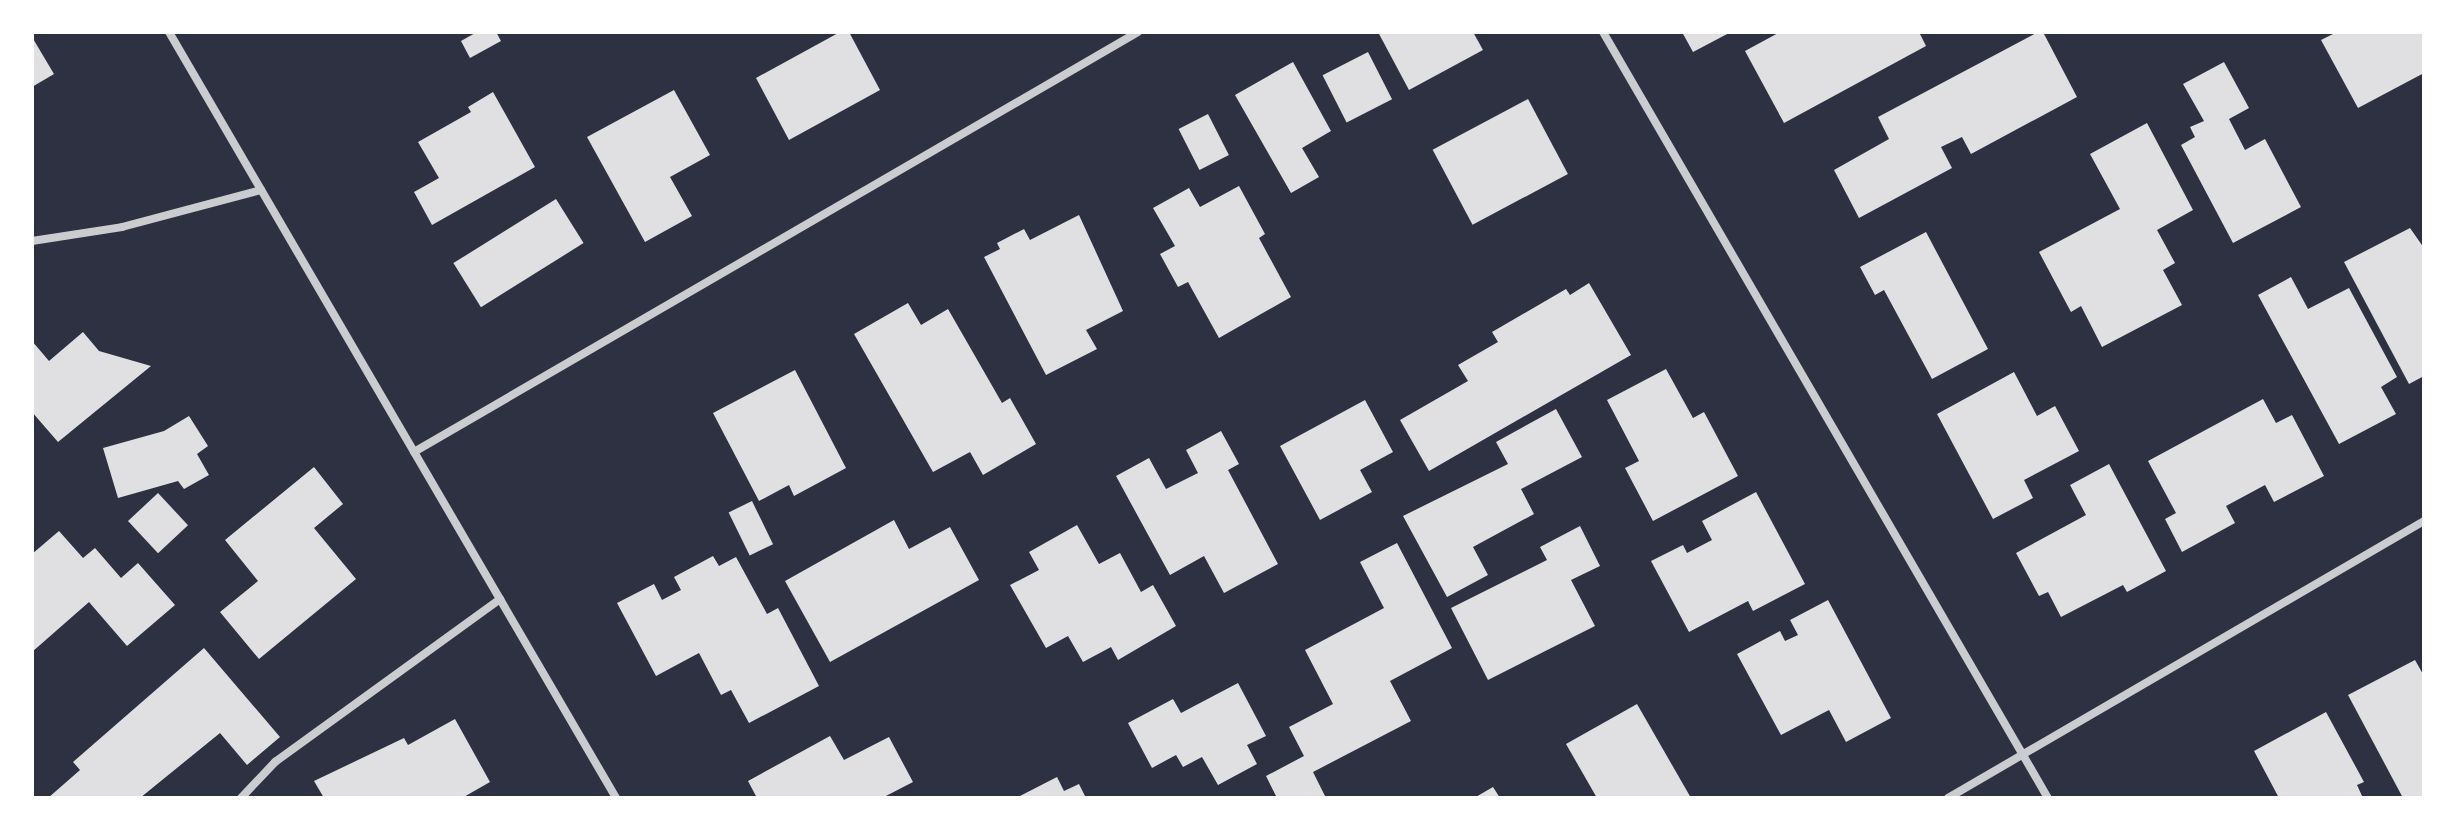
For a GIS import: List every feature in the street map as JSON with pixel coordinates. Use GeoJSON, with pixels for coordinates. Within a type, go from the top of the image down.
{"type":"FeatureCollection","features":[{"type":"Feature","properties":{"kind":"street"},"geometry":{"type":"LineString","coordinates":[[169,32],[616,798]]}},
{"type":"Feature","properties":{"kind":"street"},"geometry":{"type":"LineString","coordinates":[[414,452],[1138,32]]}},
{"type":"Feature","properties":{"kind":"street"},"geometry":{"type":"LineString","coordinates":[[1603,32],[2048,798]]}},
{"type":"Feature","properties":{"kind":"street"},"geometry":{"type":"LineString","coordinates":[[32,241],[122,227],[261,190]]}},
{"type":"Feature","properties":{"kind":"street"},"geometry":{"type":"LineString","coordinates":[[1948,798],[2424,521]]}},
{"type":"Feature","properties":{"kind":"street"},"geometry":{"type":"LineString","coordinates":[[241,798],[275,762],[500,599]]}},
{"type":"Feature","properties":{"kind":"building"},"geometry":{"type":"Polygon","coordinates":[[[477,32],[496,32],[501,41],[470,58],[461,41],[477,32]]]}},
{"type":"Feature","properties":{"kind":"building"},"geometry":{"type":"Polygon","coordinates":[[[840,32],[849,32],[880,90],[789,140],[756,78],[840,32]]]}},
{"type":"Feature","properties":{"kind":"building"},"geometry":{"type":"Polygon","coordinates":[[[1378,32],[1473,32],[1483,50],[1409,90],[1378,32]]]}},
{"type":"Feature","properties":{"kind":"building"},"geometry":{"type":"Polygon","coordinates":[[[1682,32],[1731,32],[1693,52],[1682,32]]]}},
{"type":"Feature","properties":{"kind":"building"},"geometry":{"type":"Polygon","coordinates":[[[1780,32],[1919,32],[1926,46],[1784,123],[1745,51],[1780,32]]]}},
{"type":"Feature","properties":{"kind":"building"},"geometry":{"type":"Polygon","coordinates":[[[2043,32],[2077,97],[1971,154],[1962,137],[1941,147],[1952,168],[1859,218],[1834,170],[1889,139],[1878,117],[2043,32]]]}},
{"type":"Feature","properties":{"kind":"building"},"geometry":{"type":"Polygon","coordinates":[[[2337,32],[2424,32],[2424,73],[2358,108],[2321,40],[2337,32]]]}},
{"type":"Feature","properties":{"kind":"building"},"geometry":{"type":"Polygon","coordinates":[[[32,37],[54,74],[32,87],[32,37]]]}},
{"type":"Feature","properties":{"kind":"building"},"geometry":{"type":"Polygon","coordinates":[[[1368,52],[1392,99],[1347,122],[1323,75],[1368,52]]]}},
{"type":"Feature","properties":{"kind":"building"},"geometry":{"type":"Polygon","coordinates":[[[1293,62],[1331,131],[1302,148],[1319,177],[1291,193],[1235,95],[1293,62]]]}},
{"type":"Feature","properties":{"kind":"building"},"geometry":{"type":"Polygon","coordinates":[[[2224,62],[2249,108],[2229,119],[2245,150],[2265,139],[2301,207],[2233,243],[2181,145],[2195,137],[2190,127],[2204,121],[2183,84],[2224,62]]]}},
{"type":"Feature","properties":{"kind":"building"},"geometry":{"type":"Polygon","coordinates":[[[674,90],[710,155],[670,177],[692,216],[645,242],[587,137],[674,90]]]}},
{"type":"Feature","properties":{"kind":"building"},"geometry":{"type":"Polygon","coordinates":[[[493,92],[535,167],[432,225],[414,192],[439,178],[418,142],[471,112],[468,107],[493,92]]]}},
{"type":"Feature","properties":{"kind":"building"},"geometry":{"type":"Polygon","coordinates":[[[1528,99],[1568,174],[1473,225],[1433,150],[1528,99]]]}},
{"type":"Feature","properties":{"kind":"building"},"geometry":{"type":"Polygon","coordinates":[[[1208,114],[1229,155],[1199,170],[1179,129],[1208,114]]]}},
{"type":"Feature","properties":{"kind":"building"},"geometry":{"type":"Polygon","coordinates":[[[2147,123],[2193,210],[2157,230],[2175,263],[2163,270],[2182,305],[2102,347],[2081,306],[2071,312],[2039,252],[2120,209],[2090,154],[2147,123]]]}},
{"type":"Feature","properties":{"kind":"building"},"geometry":{"type":"Polygon","coordinates":[[[1239,186],[1265,234],[1259,238],[1291,297],[1219,338],[1188,282],[1178,287],[1160,254],[1175,246],[1153,208],[1189,188],[1200,207],[1239,186]]]}},
{"type":"Feature","properties":{"kind":"building"},"geometry":{"type":"Polygon","coordinates":[[[556,199],[584,243],[481,307],[453,263],[556,199]]]}},
{"type":"Feature","properties":{"kind":"building"},"geometry":{"type":"Polygon","coordinates":[[[1079,215],[1123,311],[1086,330],[1097,349],[1046,375],[984,257],[1000,249],[997,243],[1024,229],[1030,240],[1079,215]]]}},
{"type":"Feature","properties":{"kind":"building"},"geometry":{"type":"Polygon","coordinates":[[[2410,228],[2424,248],[2424,376],[2409,384],[2344,262],[2410,228]]]}},
{"type":"Feature","properties":{"kind":"building"},"geometry":{"type":"Polygon","coordinates":[[[1926,232],[1988,349],[1932,379],[1884,290],[1875,295],[1860,267],[1926,232]]]}},
{"type":"Feature","properties":{"kind":"building"},"geometry":{"type":"Polygon","coordinates":[[[2291,277],[2308,309],[2349,288],[2397,377],[2381,387],[2396,414],[2339,444],[2258,295],[2291,277]]]}},
{"type":"Feature","properties":{"kind":"building"},"geometry":{"type":"Polygon","coordinates":[[[1589,283],[1631,355],[1429,471],[1400,420],[1468,381],[1458,365],[1498,342],[1492,332],[1566,289],[1570,295],[1589,283]]]}},
{"type":"Feature","properties":{"kind":"building"},"geometry":{"type":"Polygon","coordinates":[[[908,303],[921,325],[948,309],[1002,403],[1010,398],[1036,444],[983,475],[970,452],[933,472],[854,334],[908,303]]]}},
{"type":"Feature","properties":{"kind":"building"},"geometry":{"type":"Polygon","coordinates":[[[83,332],[99,351],[151,366],[58,442],[32,412],[32,341],[49,361],[83,332]]]}},
{"type":"Feature","properties":{"kind":"building"},"geometry":{"type":"Polygon","coordinates":[[[1666,369],[1693,418],[1704,412],[1738,476],[1653,521],[1625,468],[1639,461],[1607,400],[1666,369]]]}},
{"type":"Feature","properties":{"kind":"building"},"geometry":{"type":"Polygon","coordinates":[[[795,370],[846,468],[794,496],[789,485],[759,501],[713,413],[795,370]]]}},
{"type":"Feature","properties":{"kind":"building"},"geometry":{"type":"Polygon","coordinates":[[[2014,372],[2037,416],[2055,406],[2079,451],[2024,480],[2033,498],[1993,519],[1937,414],[2014,372]]]}},
{"type":"Feature","properties":{"kind":"building"},"geometry":{"type":"Polygon","coordinates":[[[2263,399],[2276,423],[2292,415],[2324,476],[2274,502],[2265,485],[2226,506],[2235,523],[2182,552],[2165,519],[2176,513],[2148,461],[2263,399]]]}},
{"type":"Feature","properties":{"kind":"building"},"geometry":{"type":"Polygon","coordinates":[[[1365,400],[1393,452],[1360,470],[1372,492],[1320,520],[1280,446],[1365,400]]]}},
{"type":"Feature","properties":{"kind":"building"},"geometry":{"type":"Polygon","coordinates":[[[1556,409],[1582,457],[1521,489],[1534,514],[1473,547],[1488,575],[1447,597],[1403,516],[1508,464],[1496,442],[1556,409]]]}},
{"type":"Feature","properties":{"kind":"building"},"geometry":{"type":"Polygon","coordinates":[[[189,416],[208,446],[197,454],[209,475],[184,489],[178,481],[118,498],[103,448],[164,431],[189,416]]]}},
{"type":"Feature","properties":{"kind":"building"},"geometry":{"type":"Polygon","coordinates":[[[1221,431],[1239,464],[1228,470],[1278,564],[1224,593],[1204,556],[1170,575],[1116,476],[1149,458],[1166,489],[1198,473],[1186,450],[1221,431]]]}},
{"type":"Feature","properties":{"kind":"building"},"geometry":{"type":"Polygon","coordinates":[[[2109,464],[2166,571],[2127,592],[2123,585],[2061,617],[2048,592],[2039,596],[2016,553],[2086,515],[2070,485],[2109,464]]]}},
{"type":"Feature","properties":{"kind":"building"},"geometry":{"type":"Polygon","coordinates":[[[314,467],[343,504],[314,528],[356,579],[259,659],[220,612],[258,581],[225,540],[314,467]]]}},
{"type":"Feature","properties":{"kind":"building"},"geometry":{"type":"Polygon","coordinates":[[[1756,492],[1805,584],[1753,611],[1748,601],[1689,632],[1651,561],[1683,545],[1687,553],[1712,540],[1702,521],[1756,492]]]}},
{"type":"Feature","properties":{"kind":"building"},"geometry":{"type":"Polygon","coordinates":[[[158,493],[188,525],[158,553],[128,521],[158,493]]]}},
{"type":"Feature","properties":{"kind":"building"},"geometry":{"type":"Polygon","coordinates":[[[752,501],[773,544],[750,556],[729,512],[752,501]]]}},
{"type":"Feature","properties":{"kind":"building"},"geometry":{"type":"Polygon","coordinates":[[[894,520],[909,549],[950,527],[979,580],[830,662],[785,581],[894,520]]]}},
{"type":"Feature","properties":{"kind":"building"},"geometry":{"type":"Polygon","coordinates":[[[1077,525],[1099,564],[1120,553],[1141,592],[1153,585],[1176,626],[1118,660],[1111,647],[1083,662],[1068,636],[1046,648],[1010,585],[1039,570],[1029,552],[1077,525]]]}},
{"type":"Feature","properties":{"kind":"building"},"geometry":{"type":"Polygon","coordinates":[[[1580,526],[1600,566],[1571,580],[1595,626],[1488,680],[1451,608],[1547,560],[1540,547],[1580,526]]]}},
{"type":"Feature","properties":{"kind":"building"},"geometry":{"type":"Polygon","coordinates":[[[59,531],[83,558],[95,548],[121,578],[138,563],[175,605],[127,646],[89,602],[32,652],[32,554],[59,531]]]}},
{"type":"Feature","properties":{"kind":"building"},"geometry":{"type":"Polygon","coordinates":[[[1397,543],[1452,648],[1390,681],[1411,721],[1313,772],[1326,798],[1277,798],[1266,776],[1304,756],[1289,727],[1333,704],[1305,650],[1384,608],[1360,562],[1397,543]]]}},
{"type":"Feature","properties":{"kind":"building"},"geometry":{"type":"Polygon","coordinates":[[[713,556],[719,566],[736,557],[767,614],[778,608],[819,686],[749,723],[731,690],[721,695],[699,653],[656,676],[617,603],[654,584],[662,600],[681,590],[674,577],[713,556]]]}},
{"type":"Feature","properties":{"kind":"building"},"geometry":{"type":"Polygon","coordinates":[[[1828,600],[1891,718],[1846,742],[1829,710],[1781,735],[1737,654],[1780,631],[1785,641],[1798,635],[1790,620],[1828,600]]]}},
{"type":"Feature","properties":{"kind":"building"},"geometry":{"type":"Polygon","coordinates":[[[204,648],[280,737],[247,765],[220,733],[140,798],[48,798],[80,770],[73,762],[204,648]]]}},
{"type":"Feature","properties":{"kind":"building"},"geometry":{"type":"Polygon","coordinates":[[[2415,660],[2424,676],[2424,798],[2403,798],[2348,695],[2415,660]]]}},
{"type":"Feature","properties":{"kind":"building"},"geometry":{"type":"Polygon","coordinates":[[[1238,683],[1266,736],[1247,745],[1257,764],[1218,785],[1202,757],[1183,767],[1176,755],[1152,768],[1128,723],[1173,699],[1181,713],[1238,683]]]}},
{"type":"Feature","properties":{"kind":"building"},"geometry":{"type":"Polygon","coordinates":[[[1637,704],[1691,798],[1597,798],[1566,744],[1637,704]]]}},
{"type":"Feature","properties":{"kind":"building"},"geometry":{"type":"Polygon","coordinates":[[[2326,712],[2364,782],[2357,785],[2363,798],[2279,798],[2254,751],[2326,712]]]}},
{"type":"Feature","properties":{"kind":"building"},"geometry":{"type":"Polygon","coordinates":[[[455,719],[490,782],[462,798],[324,798],[314,781],[404,738],[408,745],[455,719]]]}},
{"type":"Feature","properties":{"kind":"building"},"geometry":{"type":"Polygon","coordinates":[[[830,736],[844,760],[889,737],[913,782],[882,798],[757,798],[748,781],[830,736]]]}},
{"type":"Feature","properties":{"kind":"building"},"geometry":{"type":"Polygon","coordinates":[[[1057,777],[1064,791],[1079,784],[1086,798],[1016,798],[1057,777]]]}},
{"type":"Feature","properties":{"kind":"building"},"geometry":{"type":"Polygon","coordinates":[[[1493,787],[1500,798],[1474,798],[1493,787]]]}}]}
